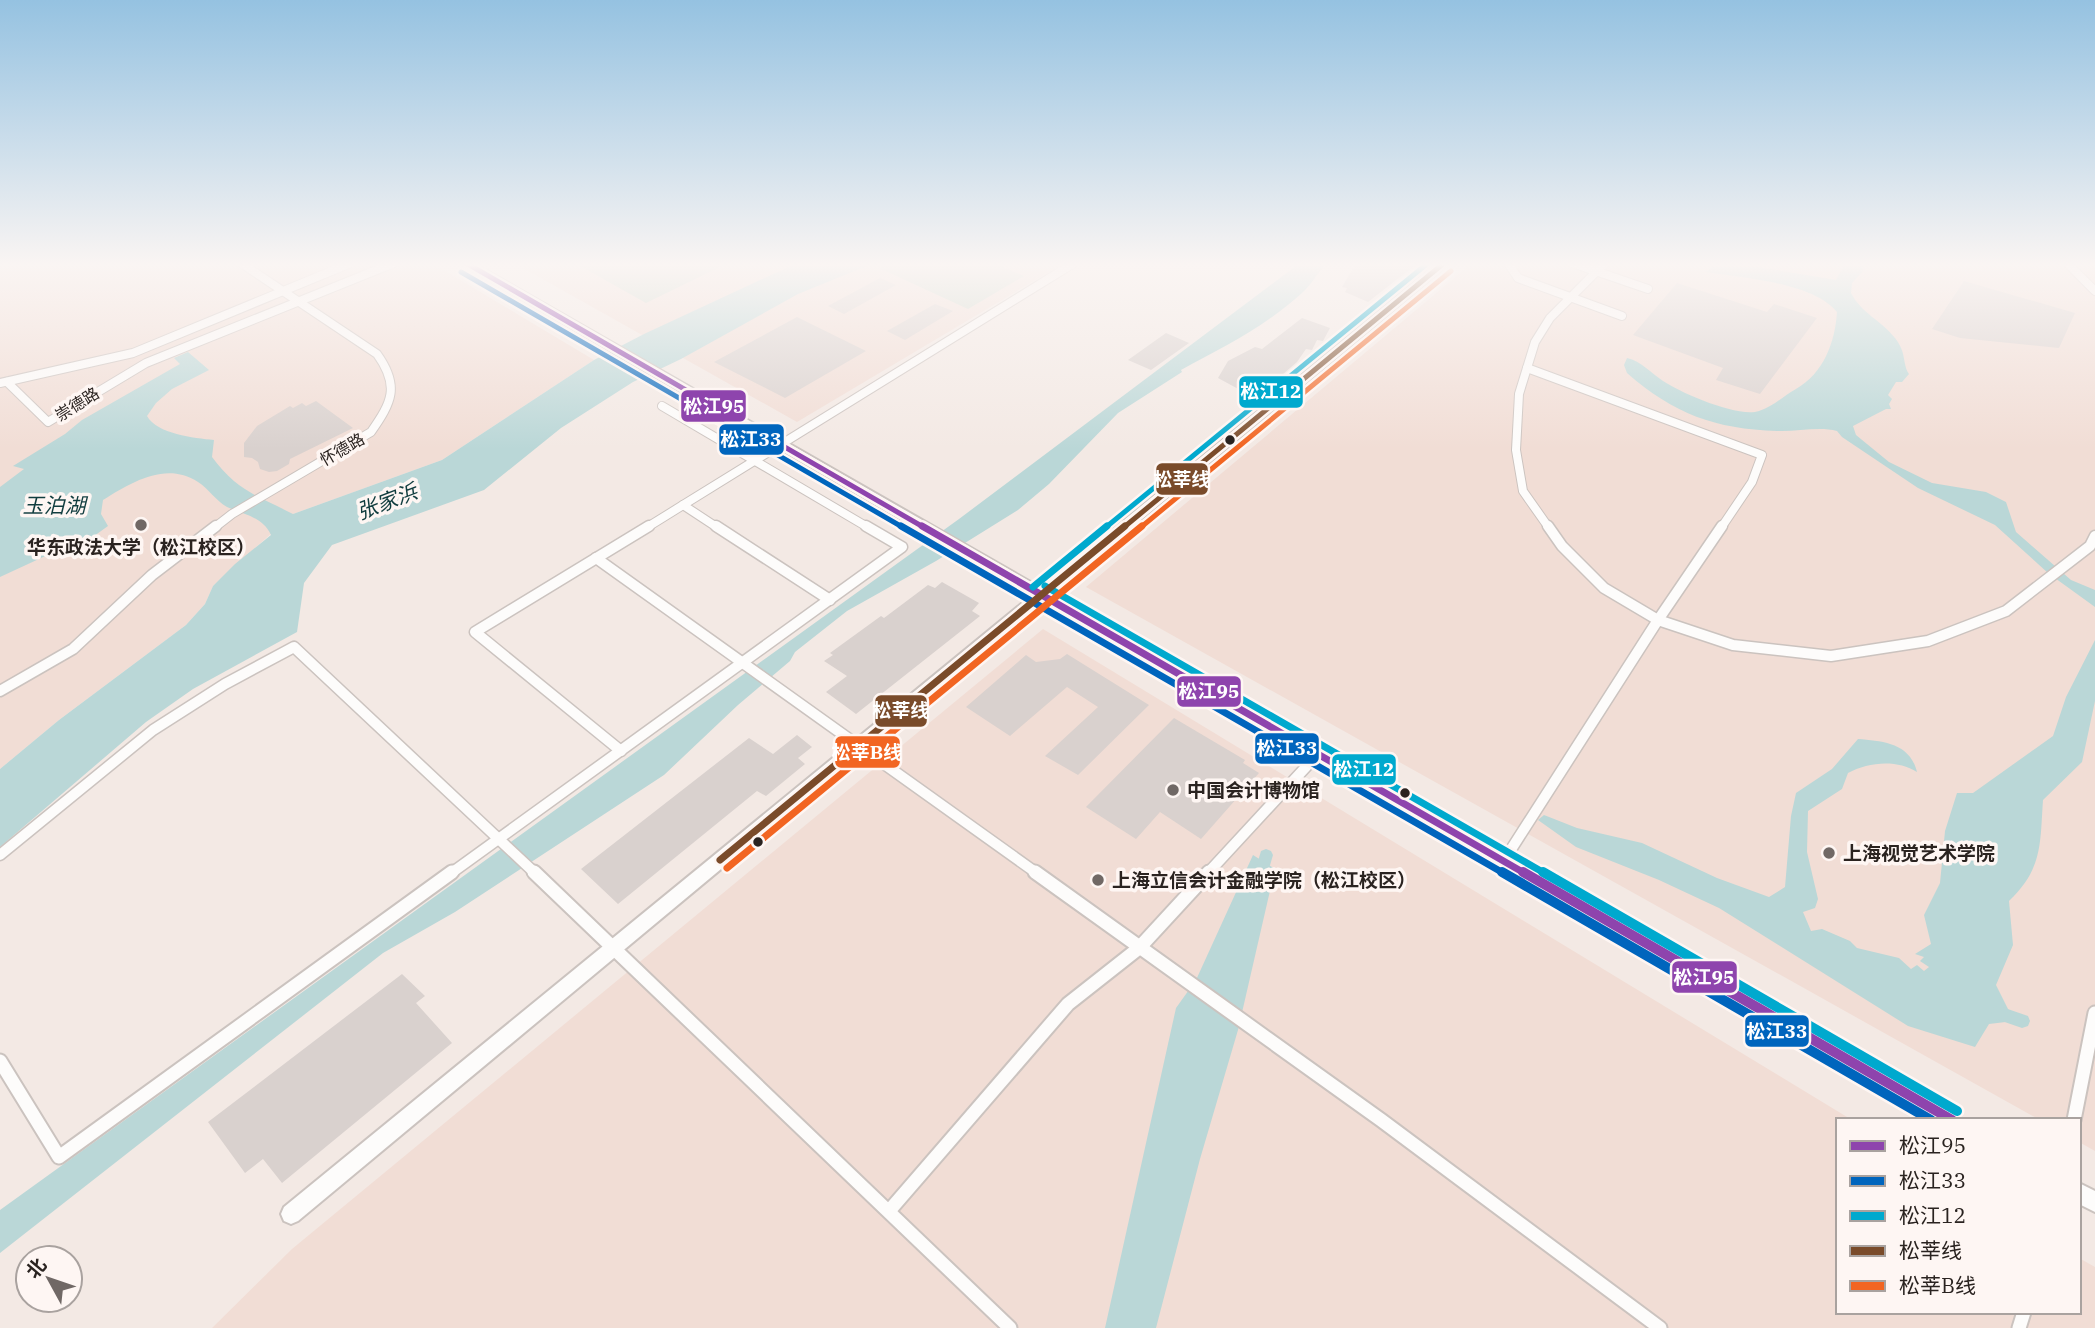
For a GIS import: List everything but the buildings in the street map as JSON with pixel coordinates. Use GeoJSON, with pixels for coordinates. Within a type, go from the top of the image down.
{"type":"FeatureCollection","features":[{"type":"Feature","properties":{"kind":"main road"},"geometry":{"type":"LineString","coordinates":[[573,325],[1949,1118]]}},
{"type":"Feature","properties":{"kind":"main road"},"geometry":{"type":"LineString","coordinates":[[291,1214],[1369,325]]}},
{"type":"Feature","properties":{"kind":"street","name":"崇德路"},"geometry":{"type":"LineString","coordinates":[[4,383],[133,353],[196,325]]}},
{"type":"Feature","properties":{"kind":"street","name":"崇德路"},"geometry":{"type":"LineString","coordinates":[[4,383],[48,422],[126,373],[241,325]]}},
{"type":"Feature","properties":{"kind":"street","name":"怀德路"},"geometry":{"type":"LineString","coordinates":[[0,691],[73,649],[152,575],[232,514],[371,432],[385,412],[393,390],[390,371],[377,354],[333,325]]}},
{"type":"Feature","properties":{"kind":"street"},"geometry":{"type":"LineString","coordinates":[[621,751],[475,632],[973,325]]}},
{"type":"Feature","properties":{"kind":"street"},"geometry":{"type":"LineString","coordinates":[[1546,325],[1535,342],[1519,394],[1516,450],[1523,491],[1562,545],[1604,587],[1658,620],[1733,645],[1831,656],[1928,641],[2006,611],[2090,546],[2095,536]]}},
{"type":"Feature","properties":{"kind":"street"},"geometry":{"type":"LineString","coordinates":[[142,347],[156,359]]}},
{"type":"Feature","properties":{"kind":"street"},"geometry":{"type":"LineString","coordinates":[[1503,862],[1658,620],[1752,482],[1762,455],[1527,368]]}},
{"type":"Feature","properties":{"kind":"street"},"geometry":{"type":"LineString","coordinates":[[0,1061],[59,1157],[902,547],[662,405]]}},
{"type":"Feature","properties":{"kind":"street"},"geometry":{"type":"LineString","coordinates":[[682,505],[830,600]]}},
{"type":"Feature","properties":{"kind":"street"},"geometry":{"type":"LineString","coordinates":[[596,558],[1381,1120],[1660,1328]]}},
{"type":"Feature","properties":{"kind":"street"},"geometry":{"type":"LineString","coordinates":[[0,855],[153,730],[225,684],[294,647],[614,947],[1010,1328]]}},
{"type":"Feature","properties":{"kind":"street"},"geometry":{"type":"LineString","coordinates":[[889,1211],[1068,1004],[1139,948],[1317,755]]}},
{"type":"Feature","properties":{"kind":"street"},"geometry":{"type":"LineString","coordinates":[[2074,1118],[2095,1013]]}},
{"type":"Feature","properties":{"kind":"shaded area","name":"华东政法大学（松江校区）"},"geometry":{"type":"Polygon","coordinates":[[[0,325],[536,325],[594,360],[442,460],[293,514],[213,586],[205,604],[186,625],[59,720],[0,769],[0,325]]]}},
{"type":"Feature","properties":{"kind":"shaded area"},"geometry":{"type":"Polygon","coordinates":[[[624,325],[960,325],[797,422],[624,325]]]}},
{"type":"Feature","properties":{"kind":"shaded area","name":"上海视觉艺术学院"},"geometry":{"type":"Polygon","coordinates":[[[1398,325],[2095,325],[2095,1151],[2081,1143],[2081,1118],[2036,1118],[1086,587],[1398,325]]]}},
{"type":"Feature","properties":{"kind":"shaded area","name":"上海立信会计金融学院（松江校区）"},"geometry":{"type":"Polygon","coordinates":[[[1043,629],[1849,1118],[1836,1118],[1836,1314],[2081,1314],[2081,1259],[2095,1267],[2095,1328],[212,1328],[292,1249],[1043,629]]]}},
{"type":"Feature","properties":{"kind":"water"},"geometry":{"type":"Polygon","coordinates":[[[663,325],[742,325],[633,382],[561,428],[484,490],[332,545],[304,583],[297,632],[193,689],[146,722],[0,847],[0,769],[59,720],[186,625],[205,604],[213,586],[271,535],[258,520],[227,507],[206,488],[186,476],[174,473],[149,476],[103,500],[101,514],[108,526],[76,549],[54,552],[0,577],[0,487],[24,469],[13,466],[65,434],[82,420],[180,364],[174,358],[188,352],[209,370],[172,389],[156,403],[147,416],[167,431],[214,440],[212,457],[230,478],[249,492],[293,514],[442,460],[594,360],[663,325]]]}},
{"type":"Feature","properties":{"kind":"water"},"geometry":{"type":"Polygon","coordinates":[[[1217,325],[1260,325],[1181,370],[1182,372],[1118,413],[1049,484],[1018,510],[936,561],[847,611],[795,652],[790,661],[738,705],[664,775],[455,912],[383,953],[0,1253],[0,1210],[959,519],[1217,325]]]}},
{"type":"Feature","properties":{"kind":"water"},"geometry":{"type":"Polygon","coordinates":[[[1835,325],[1882,325],[1901,348],[1909,374],[1902,382],[1896,382],[1888,395],[1892,399],[1889,404],[1891,409],[1853,426],[1856,435],[1889,462],[1932,483],[1986,492],[2006,502],[2016,532],[2071,580],[2095,590],[2095,607],[2048,573],[1995,525],[1918,488],[1837,431],[1755,430],[1715,423],[1696,417],[1662,399],[1627,373],[1624,365],[1627,358],[1632,360],[1671,386],[1724,408],[1759,411],[1769,407],[1814,374],[1826,356],[1835,325]]]}},
{"type":"Feature","properties":{"kind":"water"},"geometry":{"type":"Polygon","coordinates":[[[2095,640],[2095,701],[2082,762],[2043,800],[2038,855],[2028,878],[2009,901],[2013,945],[1996,985],[2014,1021],[1989,1024],[1975,1047],[1908,1026],[1719,908],[1659,880],[1576,847],[1538,820],[1544,815],[1577,828],[1642,843],[1717,878],[1769,897],[1785,887],[1791,816],[1796,793],[1832,769],[1858,739],[1894,745],[1908,755],[1917,772],[1892,764],[1873,764],[1856,769],[1848,773],[1842,789],[1808,811],[1807,852],[1818,899],[1815,908],[1803,912],[1811,931],[1822,929],[1850,941],[1857,948],[1899,958],[1911,969],[1917,965],[1924,971],[1929,967],[1920,961],[1924,957],[1915,954],[1931,944],[1924,915],[1940,883],[1945,831],[1957,793],[1973,793],[2053,736],[2066,697],[2095,640]]]}},
{"type":"Feature","properties":{"kind":"water"},"geometry":{"type":"Polygon","coordinates":[[[1253,855],[1275,869],[1238,1030],[1200,1159],[1156,1328],[1105,1328],[1176,1008],[1196,980],[1253,855]]]}},
{"type":"Feature","properties":{"kind":"waterway"},"geometry":{"type":"LineString","coordinates":[[1260,878],[1266,855]]}},
{"type":"Feature","properties":{"kind":"waterway"},"geometry":{"type":"LineString","coordinates":[[1999,1013],[2022,1021]]}},
{"type":"Feature","properties":{"kind":"transit line","name":"松江33"},"geometry":{"type":"LineString","coordinates":[[553,325],[1928,1118]]}},
{"type":"Feature","properties":{"kind":"transit line","name":"松江95"},"geometry":{"type":"LineString","coordinates":[[573,325],[1949,1118]]}},
{"type":"Feature","properties":{"kind":"transit line","name":"松江12"},"geometry":{"type":"LineString","coordinates":[[1033,587],[1352,325]]}},
{"type":"Feature","properties":{"kind":"transit line","name":"松莘线"},"geometry":{"type":"LineString","coordinates":[[720,860],[1369,325]]}},
{"type":"Feature","properties":{"kind":"transit line","name":"松莘B线"},"geometry":{"type":"LineString","coordinates":[[727,868],[1386,325]]}},
{"type":"Feature","properties":{"kind":"transit line","name":"松江12"},"geometry":{"type":"LineString","coordinates":[[1045,586],[1957,1111]]}},
{"type":"Feature","properties":{"kind":"place","name":"华东政法大学（松江校区）"},"geometry":{"type":"Point","coordinates":[141,525]}},
{"type":"Feature","properties":{"kind":"place","name":"中国会计博物馆"},"geometry":{"type":"Point","coordinates":[1173,790]}},
{"type":"Feature","properties":{"kind":"place","name":"上海视觉艺术学院"},"geometry":{"type":"Point","coordinates":[1829,853]}},
{"type":"Feature","properties":{"kind":"place","name":"上海立信会计金融学院（松江校区）"},"geometry":{"type":"Point","coordinates":[1098,880]}},
{"type":"Feature","properties":{"kind":"water label","name":"张家浜"},"geometry":{"type":"Point","coordinates":[387,502]}},
{"type":"Feature","properties":{"kind":"water label","name":"玉泊湖"},"geometry":{"type":"Point","coordinates":[54,506]}}]}
